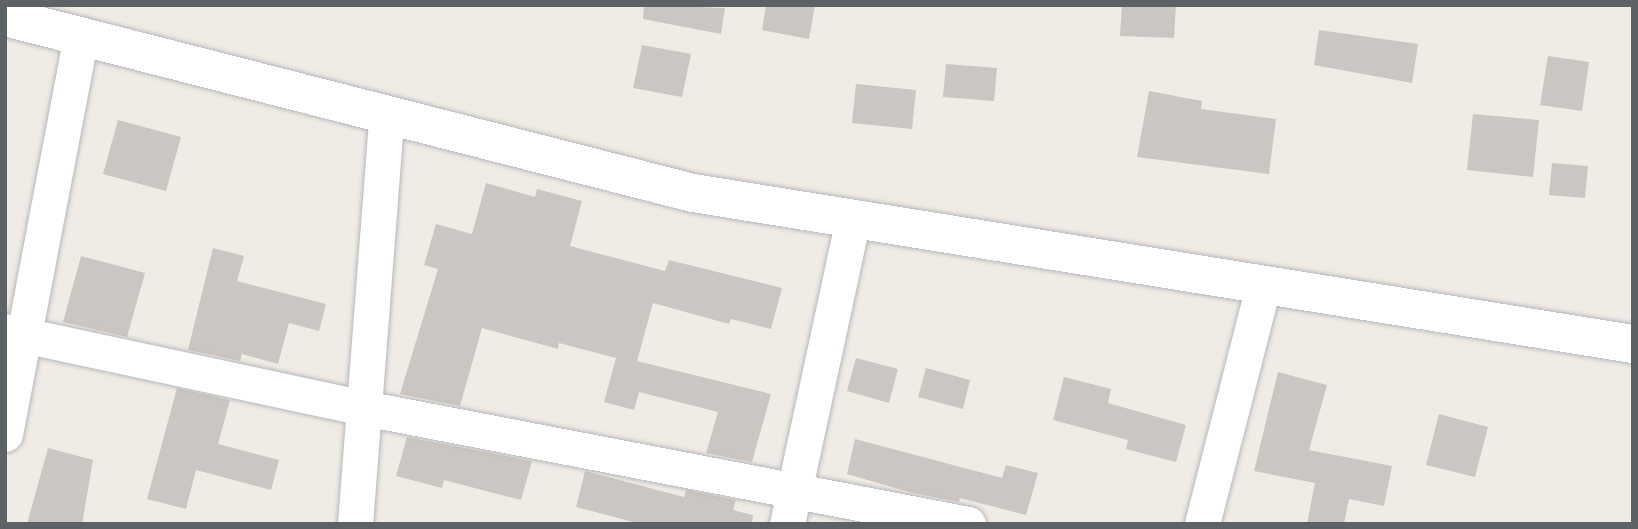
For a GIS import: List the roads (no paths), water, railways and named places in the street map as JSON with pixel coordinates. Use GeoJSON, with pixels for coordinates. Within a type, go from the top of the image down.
{"type":"FeatureCollection","features":[{"type":"Feature","properties":{"kind":"main road"},"geometry":{"type":"LineString","coordinates":[[5,17],[386,117],[693,193],[1633,344]]}},
{"type":"Feature","properties":{"kind":"street"},"geometry":{"type":"LineString","coordinates":[[5,433],[15,333],[82,37]]}},
{"type":"Feature","properties":{"kind":"street"},"geometry":{"type":"LineString","coordinates":[[355,524],[386,117]]}},
{"type":"Feature","properties":{"kind":"street"},"geometry":{"type":"LineString","coordinates":[[790,508],[853,220]]}},
{"type":"Feature","properties":{"kind":"street"},"geometry":{"type":"LineString","coordinates":[[1202,524],[1263,286]]}},
{"type":"Feature","properties":{"kind":"street"},"geometry":{"type":"LineString","coordinates":[[15,333],[364,408],[790,508],[968,524]]}}]}
